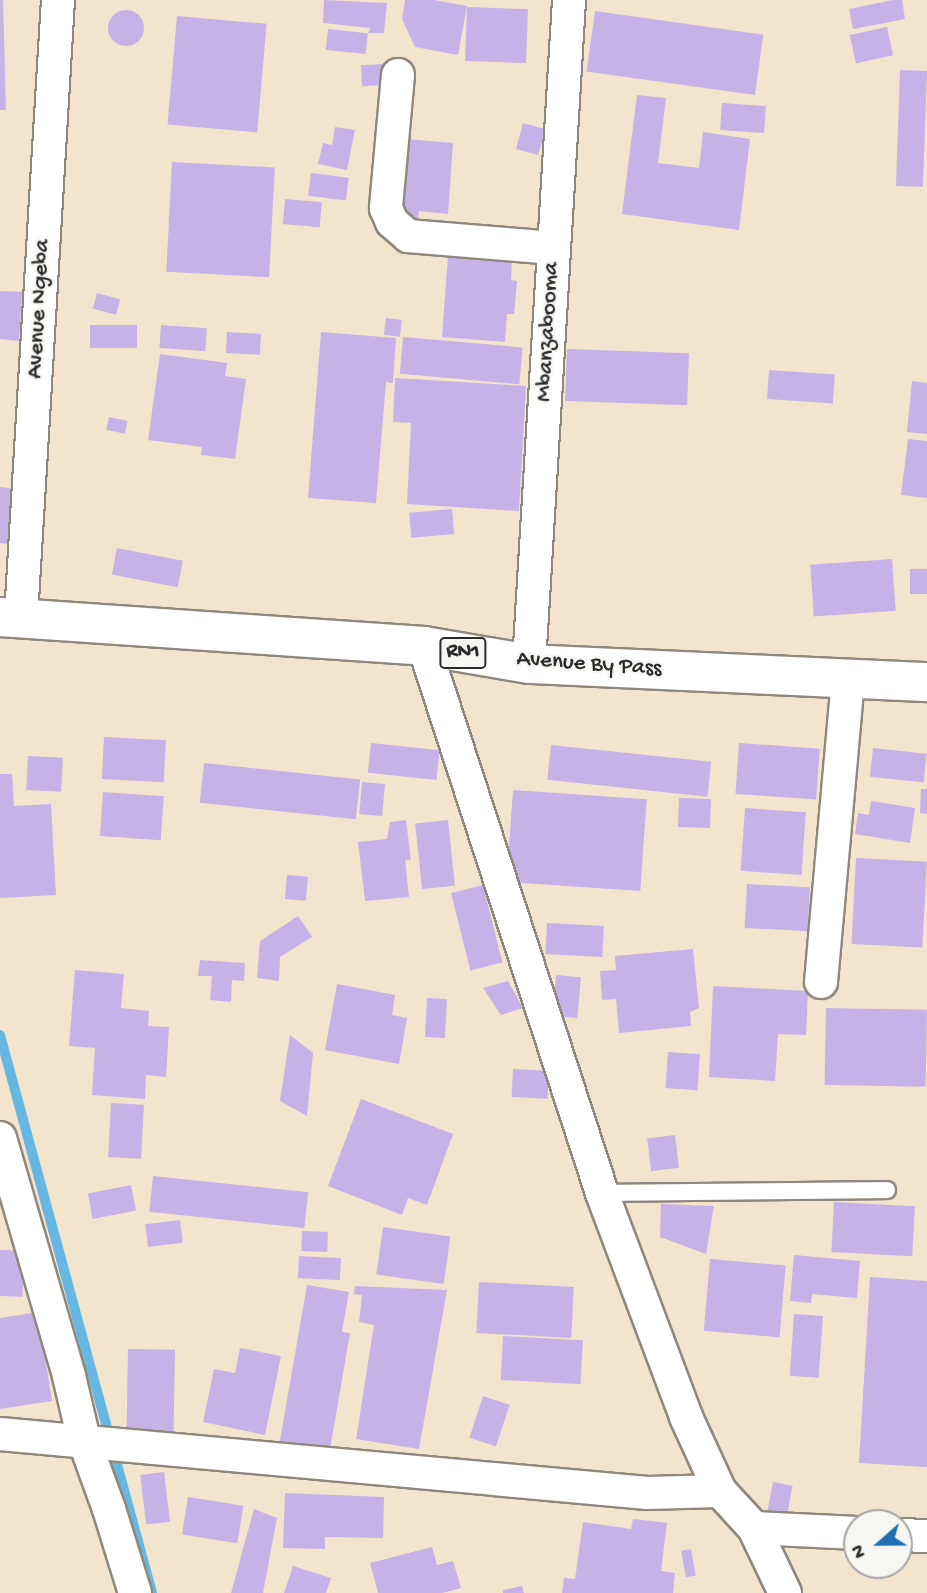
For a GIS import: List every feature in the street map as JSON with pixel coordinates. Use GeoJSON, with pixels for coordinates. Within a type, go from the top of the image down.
{"type":"FeatureCollection","features":[{"type":"Feature","properties":{"kind":"highway","name":"Avenue By Pass"},"geometry":{"type":"LineString","coordinates":[[10,617],[424,646],[530,664],[927,682]]}},
{"type":"Feature","properties":{"kind":"street","name":"Avenue Ngeba"},"geometry":{"type":"LineString","coordinates":[[10,617],[58,0]]}},
{"type":"Feature","properties":{"kind":"street","name":"Mbanzabooma"},"geometry":{"type":"LineString","coordinates":[[530,664],[569,0]]}},
{"type":"Feature","properties":{"kind":"street"},"geometry":{"type":"LineString","coordinates":[[398,75],[386,208],[392,222],[408,236],[554,248]]}},
{"type":"Feature","properties":{"kind":"street"},"geometry":{"type":"LineString","coordinates":[[424,646],[602,1193],[686,1417],[720,1491],[754,1528],[785,1593]]}},
{"type":"Feature","properties":{"kind":"street"},"geometry":{"type":"LineString","coordinates":[[821,982],[848,679]]}},
{"type":"Feature","properties":{"kind":"street"},"geometry":{"type":"LineString","coordinates":[[0,1138],[69,1376],[98,1442],[110,1509],[135,1593]]}},
{"type":"Feature","properties":{"kind":"street"},"geometry":{"type":"LineString","coordinates":[[0,1434],[647,1493],[720,1491]]}},
{"type":"Feature","properties":{"kind":"street"},"geometry":{"type":"LineString","coordinates":[[754,1528],[843,1532]]}},
{"type":"Feature","properties":{"kind":"lane"},"geometry":{"type":"LineString","coordinates":[[602,1193],[887,1190]]}},
{"type":"Feature","properties":{"kind":"building"},"geometry":{"type":"Polygon","coordinates":[[[0,0],[3,0],[6,110],[0,110],[0,0]]]}},
{"type":"Feature","properties":{"kind":"building"},"geometry":{"type":"Polygon","coordinates":[[[324,0],[387,3],[384,33],[368,33],[370,28],[323,23],[324,0]]]}},
{"type":"Feature","properties":{"kind":"building"},"geometry":{"type":"Polygon","coordinates":[[[405,0],[434,0],[467,6],[458,55],[415,47],[402,19],[405,0]]]}},
{"type":"Feature","properties":{"kind":"building"},"geometry":{"type":"Polygon","coordinates":[[[902,0],[905,19],[853,29],[849,9],[902,0]]]}},
{"type":"Feature","properties":{"kind":"building"},"geometry":{"type":"Polygon","coordinates":[[[467,7],[528,9],[526,63],[465,61],[467,7]]]}},
{"type":"Feature","properties":{"kind":"building"},"geometry":{"type":"Polygon","coordinates":[[[126,10],[139,15],[144,28],[139,41],[126,46],[113,41],[108,28],[113,15],[126,10]]]}},
{"type":"Feature","properties":{"kind":"building"},"geometry":{"type":"Polygon","coordinates":[[[595,11],[763,35],[755,95],[587,71],[595,11]]]}},
{"type":"Feature","properties":{"kind":"building"},"geometry":{"type":"Polygon","coordinates":[[[177,16],[267,24],[257,132],[168,125],[177,16]]]}},
{"type":"Feature","properties":{"kind":"building"},"geometry":{"type":"Polygon","coordinates":[[[887,27],[893,55],[856,63],[850,35],[887,27]]]}},
{"type":"Feature","properties":{"kind":"building"},"geometry":{"type":"Polygon","coordinates":[[[328,29],[368,33],[366,54],[326,50],[328,29]]]}},
{"type":"Feature","properties":{"kind":"building"},"geometry":{"type":"Polygon","coordinates":[[[384,64],[385,85],[362,86],[361,65],[384,64]]]}},
{"type":"Feature","properties":{"kind":"building"},"geometry":{"type":"Polygon","coordinates":[[[900,70],[927,71],[923,187],[896,186],[900,70]]]}},
{"type":"Feature","properties":{"kind":"building"},"geometry":{"type":"Polygon","coordinates":[[[637,95],[666,98],[658,163],[699,168],[703,132],[750,139],[739,230],[622,214],[637,95]]]}},
{"type":"Feature","properties":{"kind":"building"},"geometry":{"type":"Polygon","coordinates":[[[722,103],[766,106],[764,133],[720,130],[722,103]]]}},
{"type":"Feature","properties":{"kind":"building"},"geometry":{"type":"Polygon","coordinates":[[[523,123],[545,129],[538,155],[516,149],[523,123]]]}},
{"type":"Feature","properties":{"kind":"building"},"geometry":{"type":"Polygon","coordinates":[[[335,127],[355,130],[347,170],[318,164],[323,143],[332,145],[335,127]]]}},
{"type":"Feature","properties":{"kind":"building"},"geometry":{"type":"Polygon","coordinates":[[[406,139],[453,143],[448,214],[419,211],[418,220],[400,219],[406,139]]]}},
{"type":"Feature","properties":{"kind":"building"},"geometry":{"type":"Polygon","coordinates":[[[172,162],[275,167],[269,277],[166,272],[172,162]]]}},
{"type":"Feature","properties":{"kind":"building"},"geometry":{"type":"Polygon","coordinates":[[[311,173],[349,178],[346,200],[308,196],[311,173]]]}},
{"type":"Feature","properties":{"kind":"building"},"geometry":{"type":"Polygon","coordinates":[[[285,199],[322,202],[320,227],[283,224],[285,199]]]}},
{"type":"Feature","properties":{"kind":"building"},"geometry":{"type":"Polygon","coordinates":[[[448,255],[512,260],[511,280],[517,281],[514,314],[507,314],[505,342],[442,337],[448,255]]]}},
{"type":"Feature","properties":{"kind":"building"},"geometry":{"type":"Polygon","coordinates":[[[0,291],[22,292],[19,341],[0,339],[0,291]]]}},
{"type":"Feature","properties":{"kind":"building"},"geometry":{"type":"Polygon","coordinates":[[[97,293],[120,299],[116,315],[93,308],[97,293]]]}},
{"type":"Feature","properties":{"kind":"building"},"geometry":{"type":"Polygon","coordinates":[[[386,318],[402,320],[400,337],[384,335],[386,318]]]}},
{"type":"Feature","properties":{"kind":"building"},"geometry":{"type":"Polygon","coordinates":[[[90,325],[137,325],[137,348],[90,348],[90,325]]]}},
{"type":"Feature","properties":{"kind":"building"},"geometry":{"type":"Polygon","coordinates":[[[161,325],[207,328],[205,351],[159,348],[161,325]]]}},
{"type":"Feature","properties":{"kind":"building"},"geometry":{"type":"Polygon","coordinates":[[[227,332],[261,334],[260,355],[226,353],[227,332]]]}},
{"type":"Feature","properties":{"kind":"building"},"geometry":{"type":"Polygon","coordinates":[[[321,332],[396,338],[393,383],[386,382],[376,503],[308,498],[321,332]]]}},
{"type":"Feature","properties":{"kind":"building"},"geometry":{"type":"Polygon","coordinates":[[[403,337],[523,347],[519,384],[400,374],[403,337]]]}},
{"type":"Feature","properties":{"kind":"building"},"geometry":{"type":"Polygon","coordinates":[[[567,349],[689,353],[687,405],[565,401],[567,349]]]}},
{"type":"Feature","properties":{"kind":"building"},"geometry":{"type":"Polygon","coordinates":[[[160,354],[227,363],[225,376],[246,379],[235,459],[201,455],[202,447],[148,440],[160,354]]]}},
{"type":"Feature","properties":{"kind":"building"},"geometry":{"type":"Polygon","coordinates":[[[769,370],[835,375],[833,404],[767,399],[769,370]]]}},
{"type":"Feature","properties":{"kind":"building"},"geometry":{"type":"Polygon","coordinates":[[[395,378],[526,386],[519,511],[407,504],[411,423],[393,422],[395,378]]]}},
{"type":"Feature","properties":{"kind":"building"},"geometry":{"type":"Polygon","coordinates":[[[912,381],[927,383],[927,434],[907,432],[912,381]]]}},
{"type":"Feature","properties":{"kind":"building"},"geometry":{"type":"Polygon","coordinates":[[[109,417],[128,421],[125,434],[106,430],[109,417]]]}},
{"type":"Feature","properties":{"kind":"building"},"geometry":{"type":"Polygon","coordinates":[[[908,439],[927,441],[927,498],[901,495],[908,439]]]}},
{"type":"Feature","properties":{"kind":"building"},"geometry":{"type":"Polygon","coordinates":[[[0,487],[15,489],[7,544],[0,543],[0,487]]]}},
{"type":"Feature","properties":{"kind":"building"},"geometry":{"type":"Polygon","coordinates":[[[452,509],[454,534],[411,538],[409,513],[452,509]]]}},
{"type":"Feature","properties":{"kind":"building"},"geometry":{"type":"Polygon","coordinates":[[[117,548],[183,561],[178,587],[112,575],[117,548]]]}},
{"type":"Feature","properties":{"kind":"building"},"geometry":{"type":"Polygon","coordinates":[[[892,559],[896,611],[814,617],[810,565],[892,559]]]}},
{"type":"Feature","properties":{"kind":"building"},"geometry":{"type":"Polygon","coordinates":[[[910,569],[927,569],[927,594],[910,594],[910,569]]]}},
{"type":"Feature","properties":{"kind":"building"},"geometry":{"type":"Polygon","coordinates":[[[104,737],[166,740],[164,782],[102,779],[104,737]]]}},
{"type":"Feature","properties":{"kind":"building"},"geometry":{"type":"Polygon","coordinates":[[[371,743],[440,750],[436,780],[368,773],[371,743]]]}},
{"type":"Feature","properties":{"kind":"building"},"geometry":{"type":"Polygon","coordinates":[[[739,743],[820,749],[816,800],[735,794],[739,743]]]}},
{"type":"Feature","properties":{"kind":"building"},"geometry":{"type":"Polygon","coordinates":[[[551,745],[711,762],[707,797],[547,780],[551,745]]]}},
{"type":"Feature","properties":{"kind":"building"},"geometry":{"type":"Polygon","coordinates":[[[873,748],[927,754],[924,782],[870,777],[873,748]]]}},
{"type":"Feature","properties":{"kind":"building"},"geometry":{"type":"Polygon","coordinates":[[[28,756],[63,758],[61,792],[26,790],[28,756]]]}},
{"type":"Feature","properties":{"kind":"building"},"geometry":{"type":"Polygon","coordinates":[[[204,763],[360,779],[356,819],[200,803],[204,763]]]}},
{"type":"Feature","properties":{"kind":"building"},"geometry":{"type":"Polygon","coordinates":[[[0,774],[12,774],[14,806],[51,804],[56,895],[0,898],[0,774]]]}},
{"type":"Feature","properties":{"kind":"building"},"geometry":{"type":"Polygon","coordinates":[[[362,782],[385,784],[382,816],[359,814],[362,782]]]}},
{"type":"Feature","properties":{"kind":"building"},"geometry":{"type":"Polygon","coordinates":[[[921,789],[927,789],[927,814],[920,813],[921,789]]]}},
{"type":"Feature","properties":{"kind":"building"},"geometry":{"type":"Polygon","coordinates":[[[513,790],[647,799],[640,891],[507,882],[513,790]]]}},
{"type":"Feature","properties":{"kind":"building"},"geometry":{"type":"Polygon","coordinates":[[[103,792],[164,796],[161,840],[100,836],[103,792]]]}},
{"type":"Feature","properties":{"kind":"building"},"geometry":{"type":"Polygon","coordinates":[[[679,798],[711,799],[710,828],[678,827],[679,798]]]}},
{"type":"Feature","properties":{"kind":"building"},"geometry":{"type":"Polygon","coordinates":[[[871,801],[915,808],[910,843],[855,834],[858,813],[869,815],[871,801]]]}},
{"type":"Feature","properties":{"kind":"building"},"geometry":{"type":"Polygon","coordinates":[[[745,808],[806,812],[801,875],[741,871],[745,808]]]}},
{"type":"Feature","properties":{"kind":"building"},"geometry":{"type":"Polygon","coordinates":[[[406,820],[411,860],[405,860],[409,897],[365,901],[358,842],[387,839],[390,822],[406,820]]]}},
{"type":"Feature","properties":{"kind":"building"},"geometry":{"type":"Polygon","coordinates":[[[448,820],[455,886],[422,889],[415,823],[448,820]]]}},
{"type":"Feature","properties":{"kind":"building"},"geometry":{"type":"Polygon","coordinates":[[[856,858],[927,862],[922,948],[851,944],[856,858]]]}},
{"type":"Feature","properties":{"kind":"building"},"geometry":{"type":"Polygon","coordinates":[[[287,875],[308,877],[306,901],[285,899],[287,875]]]}},
{"type":"Feature","properties":{"kind":"building"},"geometry":{"type":"Polygon","coordinates":[[[747,884],[810,887],[808,931],[745,928],[747,884]]]}},
{"type":"Feature","properties":{"kind":"building"},"geometry":{"type":"Polygon","coordinates":[[[483,885],[502,963],[470,971],[451,893],[483,885]]]}},
{"type":"Feature","properties":{"kind":"building"},"geometry":{"type":"Polygon","coordinates":[[[298,916],[312,937],[280,957],[279,981],[257,978],[260,941],[298,916]]]}},
{"type":"Feature","properties":{"kind":"building"},"geometry":{"type":"Polygon","coordinates":[[[547,923],[604,926],[602,957],[545,954],[547,923]]]}},
{"type":"Feature","properties":{"kind":"building"},"geometry":{"type":"Polygon","coordinates":[[[693,949],[699,1008],[690,1012],[691,1026],[619,1033],[616,999],[602,1000],[600,971],[616,970],[615,956],[693,949]]]}},
{"type":"Feature","properties":{"kind":"building"},"geometry":{"type":"Polygon","coordinates":[[[200,960],[245,963],[244,981],[232,980],[231,1002],[210,1000],[212,976],[198,976],[200,960]]]}},
{"type":"Feature","properties":{"kind":"building"},"geometry":{"type":"Polygon","coordinates":[[[75,970],[124,974],[121,1008],[149,1011],[148,1026],[169,1027],[166,1077],[146,1075],[145,1099],[92,1095],[95,1048],[69,1046],[75,970]]]}},
{"type":"Feature","properties":{"kind":"building"},"geometry":{"type":"Polygon","coordinates":[[[556,975],[581,977],[577,1018],[552,1016],[556,975]]]}},
{"type":"Feature","properties":{"kind":"building"},"geometry":{"type":"Polygon","coordinates":[[[508,981],[523,1008],[501,1015],[483,988],[508,981]]]}},
{"type":"Feature","properties":{"kind":"building"},"geometry":{"type":"Polygon","coordinates":[[[337,984],[395,995],[392,1015],[407,1018],[399,1064],[325,1050],[337,984]]]}},
{"type":"Feature","properties":{"kind":"building"},"geometry":{"type":"Polygon","coordinates":[[[713,986],[808,991],[806,1035],[778,1034],[775,1081],[709,1077],[713,986]]]}},
{"type":"Feature","properties":{"kind":"building"},"geometry":{"type":"Polygon","coordinates":[[[427,998],[447,999],[445,1038],[425,1037],[427,998]]]}},
{"type":"Feature","properties":{"kind":"building"},"geometry":{"type":"Polygon","coordinates":[[[826,1008],[927,1010],[926,1087],[825,1085],[826,1008]]]}},
{"type":"Feature","properties":{"kind":"building"},"geometry":{"type":"Polygon","coordinates":[[[290,1035],[313,1053],[307,1116],[280,1101],[290,1035]]]}},
{"type":"Feature","properties":{"kind":"building"},"geometry":{"type":"Polygon","coordinates":[[[668,1052],[700,1054],[697,1090],[665,1088],[668,1052]]]}},
{"type":"Feature","properties":{"kind":"building"},"geometry":{"type":"Polygon","coordinates":[[[513,1069],[549,1071],[547,1099],[512,1097],[513,1069]]]}},
{"type":"Feature","properties":{"kind":"building"},"geometry":{"type":"Polygon","coordinates":[[[361,1099],[453,1134],[427,1205],[408,1198],[402,1215],[328,1186],[361,1099]]]}},
{"type":"Feature","properties":{"kind":"building"},"geometry":{"type":"Polygon","coordinates":[[[111,1103],[144,1105],[141,1159],[108,1157],[111,1103]]]}},
{"type":"Feature","properties":{"kind":"building"},"geometry":{"type":"Polygon","coordinates":[[[675,1135],[679,1168],[651,1171],[647,1138],[675,1135]]]}},
{"type":"Feature","properties":{"kind":"building"},"geometry":{"type":"Polygon","coordinates":[[[153,1176],[308,1192],[304,1228],[149,1212],[153,1176]]]}},
{"type":"Feature","properties":{"kind":"building"},"geometry":{"type":"Polygon","coordinates":[[[131,1185],[136,1211],[93,1219],[88,1193],[131,1185]]]}},
{"type":"Feature","properties":{"kind":"building"},"geometry":{"type":"Polygon","coordinates":[[[834,1202],[915,1206],[912,1256],[831,1252],[834,1202]]]}},
{"type":"Feature","properties":{"kind":"building"},"geometry":{"type":"Polygon","coordinates":[[[661,1204],[714,1206],[706,1254],[660,1237],[661,1204]]]}},
{"type":"Feature","properties":{"kind":"building"},"geometry":{"type":"Polygon","coordinates":[[[180,1220],[183,1243],[148,1247],[145,1224],[180,1220]]]}},
{"type":"Feature","properties":{"kind":"building"},"geometry":{"type":"Polygon","coordinates":[[[383,1227],[450,1236],[444,1284],[376,1275],[383,1227]]]}},
{"type":"Feature","properties":{"kind":"building"},"geometry":{"type":"Polygon","coordinates":[[[302,1231],[328,1232],[327,1252],[301,1251],[302,1231]]]}},
{"type":"Feature","properties":{"kind":"building"},"geometry":{"type":"Polygon","coordinates":[[[0,1250],[24,1251],[22,1297],[0,1296],[0,1250]]]}},
{"type":"Feature","properties":{"kind":"building"},"geometry":{"type":"Polygon","coordinates":[[[794,1255],[860,1261],[857,1298],[812,1294],[811,1303],[790,1301],[794,1255]]]}},
{"type":"Feature","properties":{"kind":"building"},"geometry":{"type":"Polygon","coordinates":[[[299,1256],[341,1258],[340,1280],[298,1278],[299,1256]]]}},
{"type":"Feature","properties":{"kind":"building"},"geometry":{"type":"Polygon","coordinates":[[[710,1259],[786,1266],[779,1337],[704,1331],[710,1259]]]}},
{"type":"Feature","properties":{"kind":"building"},"geometry":{"type":"Polygon","coordinates":[[[870,1277],[927,1281],[927,1467],[859,1463],[870,1277]]]}},
{"type":"Feature","properties":{"kind":"building"},"geometry":{"type":"Polygon","coordinates":[[[479,1282],[574,1287],[571,1338],[476,1333],[479,1282]]]}},
{"type":"Feature","properties":{"kind":"building"},"geometry":{"type":"Polygon","coordinates":[[[307,1285],[349,1292],[342,1332],[350,1333],[329,1455],[279,1446],[307,1285]]]}},
{"type":"Feature","properties":{"kind":"building"},"geometry":{"type":"Polygon","coordinates":[[[355,1286],[447,1290],[419,1449],[356,1439],[374,1325],[359,1322],[362,1295],[354,1294],[355,1286]]]}},
{"type":"Feature","properties":{"kind":"building"},"geometry":{"type":"Polygon","coordinates":[[[38,1312],[52,1401],[0,1409],[0,1318],[38,1312]]]}},
{"type":"Feature","properties":{"kind":"building"},"geometry":{"type":"Polygon","coordinates":[[[794,1314],[823,1316],[819,1378],[790,1376],[794,1314]]]}},
{"type":"Feature","properties":{"kind":"building"},"geometry":{"type":"Polygon","coordinates":[[[503,1336],[583,1340],[581,1384],[501,1380],[503,1336]]]}},
{"type":"Feature","properties":{"kind":"building"},"geometry":{"type":"Polygon","coordinates":[[[240,1348],[281,1356],[265,1435],[203,1422],[214,1369],[235,1373],[240,1348]]]}},
{"type":"Feature","properties":{"kind":"building"},"geometry":{"type":"Polygon","coordinates":[[[128,1349],[175,1350],[174,1433],[127,1432],[128,1349]]]}},
{"type":"Feature","properties":{"kind":"building"},"geometry":{"type":"Polygon","coordinates":[[[483,1396],[510,1405],[496,1446],[469,1438],[483,1396]]]}},
{"type":"Feature","properties":{"kind":"building"},"geometry":{"type":"Polygon","coordinates":[[[164,1472],[170,1522],[146,1525],[140,1475],[164,1472]]]}},
{"type":"Feature","properties":{"kind":"building"},"geometry":{"type":"Polygon","coordinates":[[[773,1482],[793,1486],[787,1514],[767,1510],[773,1482]]]}},
{"type":"Feature","properties":{"kind":"building"},"geometry":{"type":"Polygon","coordinates":[[[285,1493],[384,1497],[383,1538],[325,1537],[325,1549],[283,1548],[285,1493]]]}},
{"type":"Feature","properties":{"kind":"building"},"geometry":{"type":"Polygon","coordinates":[[[188,1497],[243,1506],[237,1543],[182,1535],[188,1497]]]}},
{"type":"Feature","properties":{"kind":"building"},"geometry":{"type":"Polygon","coordinates":[[[254,1509],[277,1518],[263,1593],[231,1593],[254,1509]]]}},
{"type":"Feature","properties":{"kind":"building"},"geometry":{"type":"Polygon","coordinates":[[[633,1519],[667,1523],[661,1571],[675,1573],[673,1593],[562,1593],[564,1578],[575,1579],[583,1522],[631,1529],[633,1519]]]}},
{"type":"Feature","properties":{"kind":"building"},"geometry":{"type":"Polygon","coordinates":[[[432,1547],[437,1565],[453,1561],[461,1588],[442,1593],[378,1593],[370,1563],[432,1547]]]}},
{"type":"Feature","properties":{"kind":"building"},"geometry":{"type":"Polygon","coordinates":[[[691,1549],[696,1576],[686,1577],[681,1551],[691,1549]]]}},
{"type":"Feature","properties":{"kind":"building"},"geometry":{"type":"Polygon","coordinates":[[[293,1566],[331,1578],[326,1593],[284,1593],[293,1566]]]}},
{"type":"Feature","properties":{"kind":"building"},"geometry":{"type":"Polygon","coordinates":[[[522,1586],[524,1593],[503,1593],[503,1590],[522,1586]]]}},
{"type":"Feature","properties":{"kind":"waterway"},"geometry":{"type":"LineString","coordinates":[[0,1035],[152,1593]]}}]}
